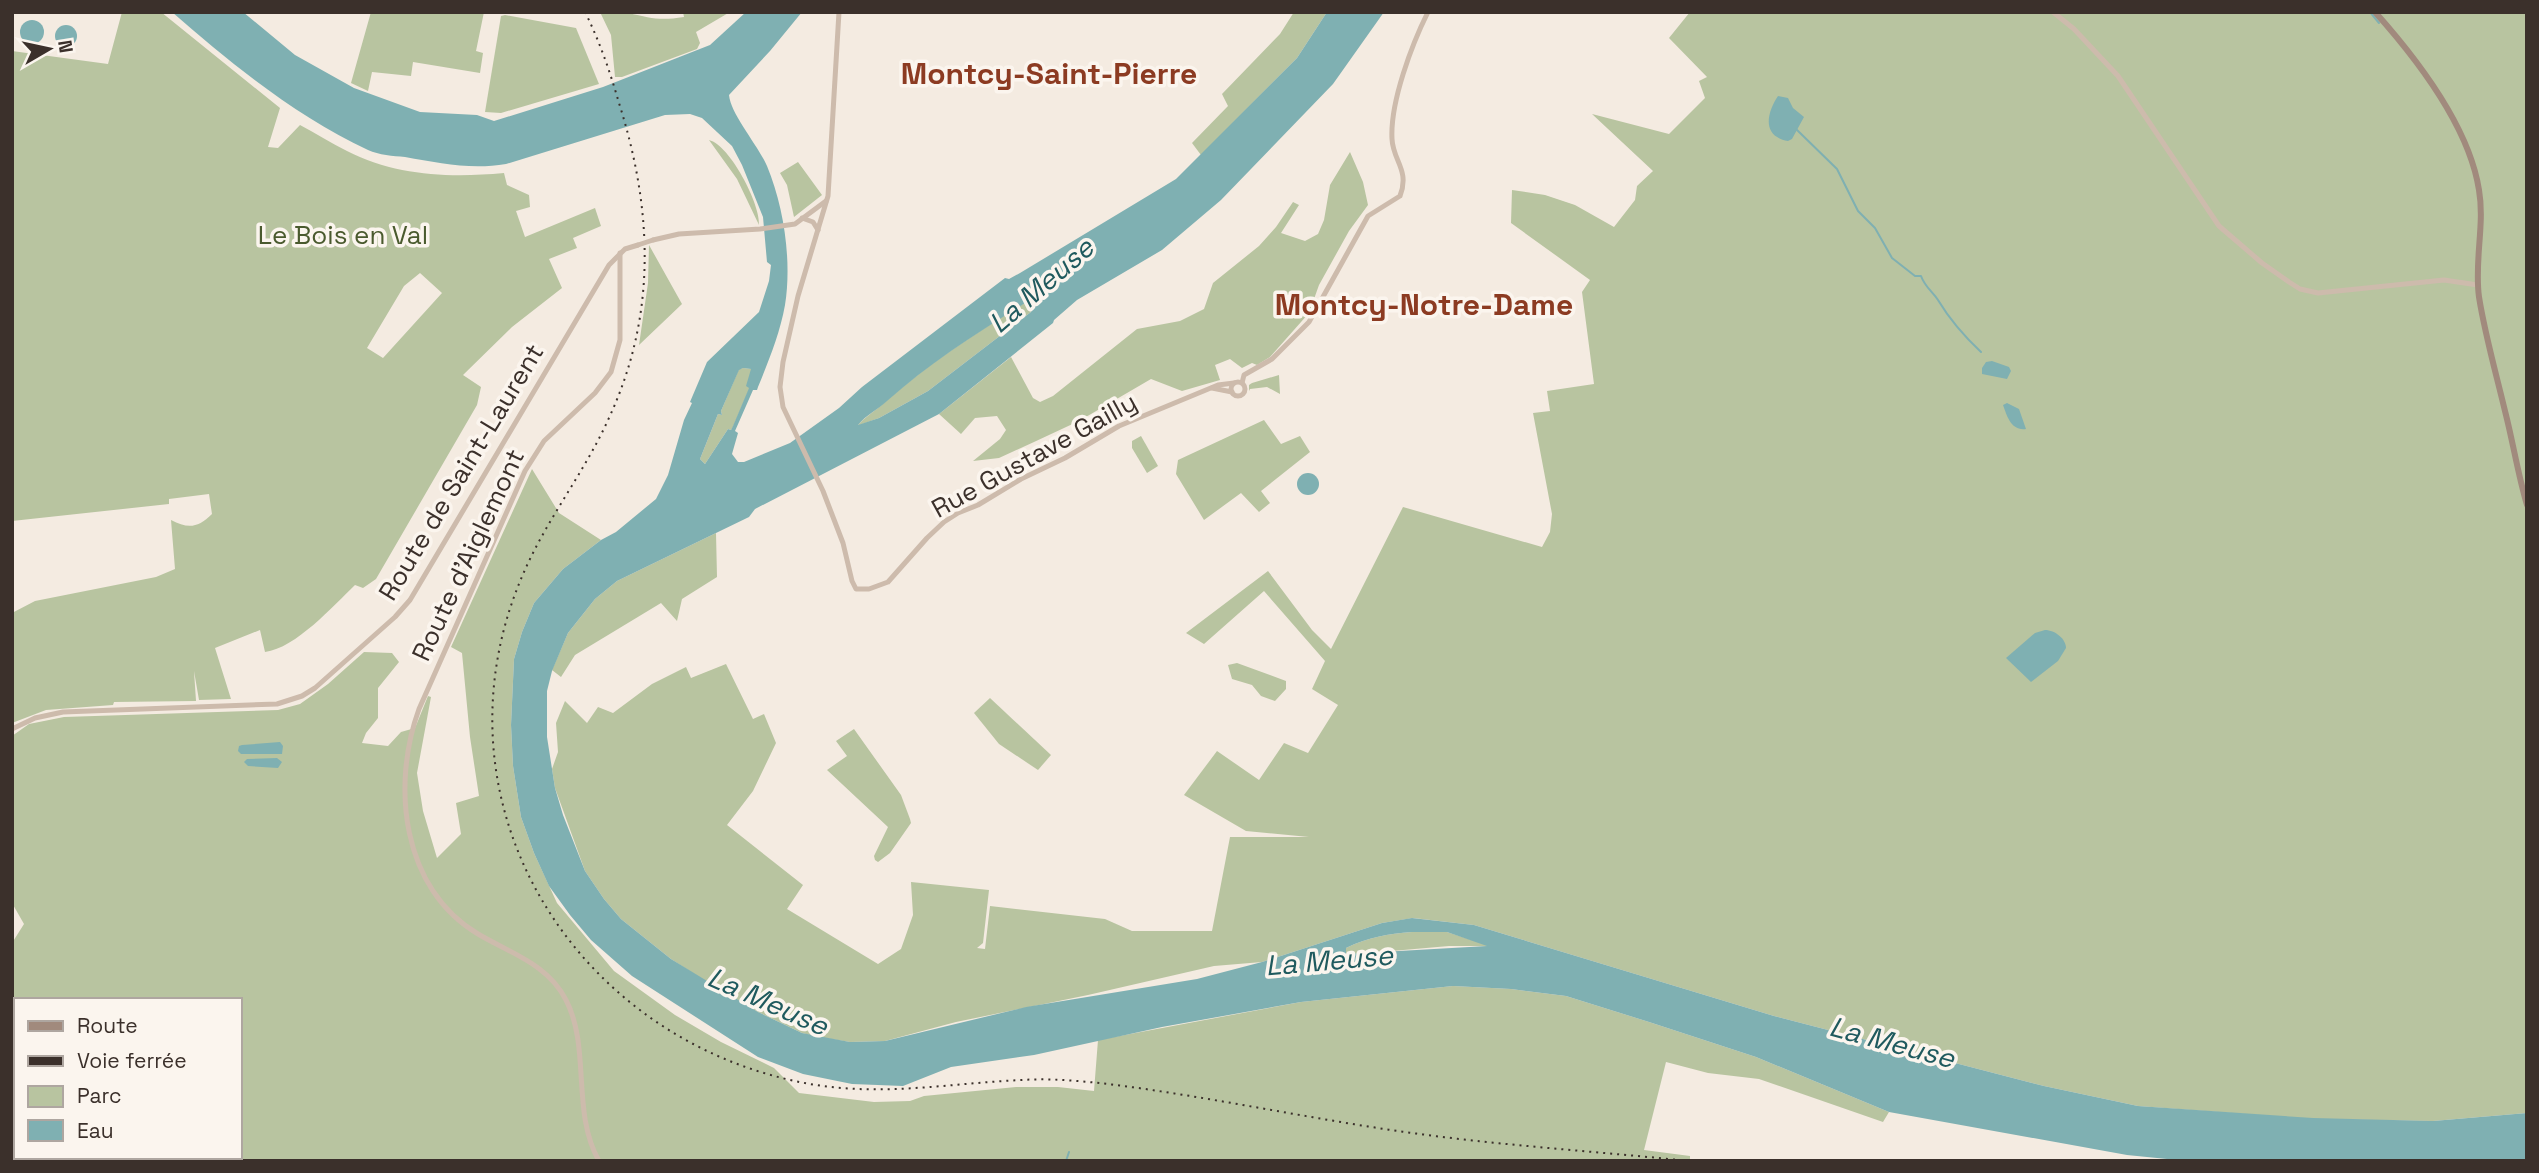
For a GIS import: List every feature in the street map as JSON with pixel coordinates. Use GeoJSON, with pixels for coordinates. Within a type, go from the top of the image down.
{"type":"FeatureCollection","features":[{"type":"Feature","properties":{"kind":"main road"},"geometry":{"type":"LineString","coordinates":[[2375,12],[2442,100],[2467,148],[2479,190],[2481,221],[2478,285],[2483,322],[2527,505]]}},
{"type":"Feature","properties":{"kind":"street"},"geometry":{"type":"LineString","coordinates":[[818,230],[830,179],[839,12]]}},
{"type":"Feature","properties":{"kind":"street"},"geometry":{"type":"LineString","coordinates":[[1212,388],[1237,395],[1243,393],[1244,375],[1272,359],[1310,322],[1368,216],[1400,197],[1404,181],[1403,170],[1392,142],[1394,112],[1408,60],[1428,12]]}},
{"type":"Feature","properties":{"kind":"street"},"geometry":{"type":"LineString","coordinates":[[2053,12],[2074,29],[2118,76],[2218,226],[2289,282],[2300,289],[2318,293],[2444,280],[2478,285]]}},
{"type":"Feature","properties":{"kind":"street"},"geometry":{"type":"LineString","coordinates":[[620,253],[653,240],[679,234],[787,225],[802,219],[826,201]]}},
{"type":"Feature","properties":{"kind":"street"},"geometry":{"type":"LineString","coordinates":[[802,219],[813,222],[818,230]]}},
{"type":"Feature","properties":{"kind":"street","name":"Rue Gustave Gailly"},"geometry":{"type":"LineString","coordinates":[[818,230],[798,296],[780,375],[781,396],[794,432],[822,488],[843,543],[856,589],[888,582],[944,522],[1021,479],[1052,465],[1119,426],[1212,388],[1234,383]]}},
{"type":"Feature","properties":{"kind":"street","name":"Route de Saint-Laurent"},"geometry":{"type":"LineString","coordinates":[[12,729],[35,719],[63,712],[277,704],[290,701],[315,688],[395,617],[410,600],[608,265],[620,253]]}},
{"type":"Feature","properties":{"kind":"street","name":"Route d'Aiglemont"},"geometry":{"type":"LineString","coordinates":[[599,1161],[587,1126],[576,1028],[568,1003],[554,981],[532,963],[469,929],[450,913],[435,895],[413,850],[407,809],[406,774],[412,732],[419,709],[530,460],[544,441],[594,393],[611,372],[620,340],[620,253]]}},
{"type":"Feature","properties":{"kind":"street"},"geometry":{"type":"LineString","coordinates":[[1232,392],[1234,383],[1242,383]]}},
{"type":"Feature","properties":{"kind":"green space","name":"Le Bois en Val"},"geometry":{"type":"Polygon","coordinates":[[[122,12],[161,12],[280,108],[268,147],[278,148],[300,125],[341,148],[385,166],[444,175],[504,173],[507,185],[529,195],[530,207],[516,211],[525,237],[595,208],[601,226],[573,238],[577,248],[549,259],[562,288],[512,327],[463,375],[481,387],[477,405],[376,579],[363,588],[355,585],[301,635],[277,649],[265,652],[260,630],[215,648],[231,699],[199,700],[194,671],[196,701],[114,702],[113,705],[46,710],[12,723],[12,613],[35,601],[156,577],[175,569],[171,520],[193,526],[212,514],[209,494],[169,499],[169,504],[12,521],[12,51],[108,64],[122,12]],[[420,273],[404,286],[367,348],[383,358],[442,293],[420,273]]]}},
{"type":"Feature","properties":{"kind":"green space"},"geometry":{"type":"Polygon","coordinates":[[[371,12],[484,12],[476,51],[483,53],[480,73],[413,62],[411,76],[372,72],[368,91],[351,83],[371,12]]]}},
{"type":"Feature","properties":{"kind":"green space"},"geometry":{"type":"Polygon","coordinates":[[[600,12],[622,12],[661,19],[684,17],[683,12],[730,12],[696,32],[700,43],[697,49],[622,77],[615,77],[611,35],[600,12]]]}},
{"type":"Feature","properties":{"kind":"green space"},"geometry":{"type":"Polygon","coordinates":[[[1294,12],[1327,12],[1297,58],[1201,155],[1192,143],[1228,106],[1222,94],[1280,34],[1294,12]]]}},
{"type":"Feature","properties":{"kind":"green space"},"geometry":{"type":"Polygon","coordinates":[[[1690,12],[2527,12],[2527,1113],[2433,1121],[2313,1119],[2138,1106],[2044,1086],[1774,1016],[1474,925],[1413,918],[1382,923],[1262,962],[1214,966],[956,1022],[885,1041],[850,1042],[802,1033],[758,1012],[671,959],[621,919],[604,899],[585,871],[555,788],[552,769],[558,752],[556,723],[565,701],[587,723],[598,707],[613,713],[652,684],[686,667],[691,678],[726,664],[753,719],[764,714],[776,743],[753,791],[727,825],[803,885],[787,909],[878,964],[901,949],[913,915],[911,882],[989,890],[983,943],[977,948],[985,949],[990,906],[1105,919],[1132,931],[1212,931],[1230,837],[1309,837],[1246,831],[1184,795],[1217,751],[1259,780],[1284,743],[1308,753],[1338,705],[1312,689],[1325,661],[1264,591],[1204,644],[1186,633],[1268,571],[1312,630],[1331,649],[1403,507],[1542,547],[1550,532],[1552,514],[1533,413],[1550,411],[1547,391],[1594,384],[1582,292],[1590,280],[1511,223],[1512,190],[1545,195],[1575,205],[1614,227],[1635,200],[1637,186],[1653,171],[1592,114],[1669,134],[1705,98],[1699,81],[1707,77],[1669,38],[1690,12]]]}},
{"type":"Feature","properties":{"kind":"green space"},"geometry":{"type":"Polygon","coordinates":[[[501,16],[576,28],[599,84],[501,113],[485,112],[501,16]]]}},
{"type":"Feature","properties":{"kind":"green space"},"geometry":{"type":"Polygon","coordinates":[[[709,140],[726,153],[743,177],[755,204],[759,225],[737,179],[709,140]]]}},
{"type":"Feature","properties":{"kind":"green space"},"geometry":{"type":"Polygon","coordinates":[[[1350,152],[1363,182],[1368,205],[1349,231],[1319,285],[1309,313],[1270,357],[1257,365],[1252,363],[1242,368],[1230,359],[1215,365],[1220,380],[1182,391],[1151,379],[1079,421],[1034,442],[999,458],[973,461],[1000,439],[1006,430],[997,416],[975,418],[961,434],[939,414],[1011,357],[1033,398],[1040,402],[1053,396],[1137,329],[1180,321],[1204,309],[1213,283],[1259,246],[1293,202],[1299,205],[1281,233],[1305,241],[1318,234],[1324,220],[1330,185],[1350,152]]]}},
{"type":"Feature","properties":{"kind":"green space"},"geometry":{"type":"Polygon","coordinates":[[[798,162],[822,195],[794,217],[787,185],[780,173],[798,162]]]}},
{"type":"Feature","properties":{"kind":"green space"},"geometry":{"type":"Polygon","coordinates":[[[649,245],[682,304],[639,345],[648,283],[649,245]]]}},
{"type":"Feature","properties":{"kind":"green space"},"geometry":{"type":"Polygon","coordinates":[[[1039,294],[1031,312],[928,391],[879,418],[857,426],[940,358],[1039,294]]]}},
{"type":"Feature","properties":{"kind":"green space"},"geometry":{"type":"Polygon","coordinates":[[[739,369],[752,369],[750,387],[733,427],[728,429],[705,464],[700,459],[718,414],[722,415],[721,411],[739,369]]]}},
{"type":"Feature","properties":{"kind":"green space"},"geometry":{"type":"Polygon","coordinates":[[[1279,375],[1280,394],[1267,387],[1249,391],[1249,385],[1252,383],[1279,375]]]}},
{"type":"Feature","properties":{"kind":"green space"},"geometry":{"type":"Polygon","coordinates":[[[1264,420],[1281,444],[1300,436],[1310,452],[1261,491],[1270,503],[1259,512],[1241,493],[1204,520],[1176,474],[1178,460],[1264,420]]]}},
{"type":"Feature","properties":{"kind":"green space"},"geometry":{"type":"Polygon","coordinates":[[[1141,436],[1158,466],[1147,473],[1132,448],[1132,441],[1141,436]]]}},
{"type":"Feature","properties":{"kind":"green space"},"geometry":{"type":"Polygon","coordinates":[[[532,469],[559,513],[601,540],[563,569],[534,603],[514,659],[511,725],[513,766],[521,817],[534,853],[557,903],[614,971],[675,1015],[774,1068],[799,1093],[874,1102],[910,1101],[924,1096],[1016,1087],[1058,1087],[1094,1091],[1098,1040],[1301,1002],[1453,986],[1511,989],[1566,996],[1756,1057],[1889,1112],[1883,1122],[1759,1079],[1708,1073],[1666,1062],[1644,1150],[1690,1156],[1690,1161],[23,1161],[242,1159],[242,998],[14,998],[14,1004],[12,943],[24,924],[12,903],[12,736],[29,724],[64,717],[278,710],[300,704],[328,684],[364,652],[392,653],[399,662],[378,688],[378,718],[362,743],[388,746],[401,732],[415,728],[428,696],[431,697],[417,773],[423,811],[437,858],[461,834],[456,803],[479,796],[462,653],[451,647],[532,469]]]}},
{"type":"Feature","properties":{"kind":"green space"},"geometry":{"type":"Polygon","coordinates":[[[716,533],[717,577],[682,599],[677,621],[661,603],[575,655],[561,677],[552,670],[568,633],[595,599],[617,581],[716,533]]]}},
{"type":"Feature","properties":{"kind":"green space"},"geometry":{"type":"Polygon","coordinates":[[[1237,663],[1286,681],[1286,689],[1275,701],[1261,696],[1252,685],[1232,679],[1228,665],[1237,663]]]}},
{"type":"Feature","properties":{"kind":"green space"},"geometry":{"type":"Polygon","coordinates":[[[990,698],[1051,755],[1038,770],[999,744],[974,713],[990,698]]]}},
{"type":"Feature","properties":{"kind":"green space"},"geometry":{"type":"Polygon","coordinates":[[[854,729],[901,795],[911,823],[890,853],[878,862],[874,856],[888,827],[827,770],[847,756],[836,741],[854,729]]]}},
{"type":"Feature","properties":{"kind":"green space"},"geometry":{"type":"Polygon","coordinates":[[[1412,932],[1447,932],[1490,946],[1449,946],[1346,955],[1346,948],[1362,941],[1412,932]]]}},
{"type":"Feature","properties":{"kind":"green space"},"geometry":{"type":"Polygon","coordinates":[[[14,1017],[14,1125],[12,1119],[14,1017]]]}},
{"type":"Feature","properties":{"kind":"water","name":"La Meuse"},"geometry":{"type":"Polygon","coordinates":[[[172,12],[243,12],[295,55],[354,88],[420,112],[477,115],[494,121],[603,87],[710,45],[746,12],[802,12],[729,95],[735,112],[763,158],[773,182],[782,216],[788,270],[785,305],[774,346],[757,390],[753,390],[735,431],[738,433],[732,454],[738,462],[744,462],[790,443],[1005,278],[1009,279],[1020,273],[1176,179],[1297,58],[1327,12],[1384,12],[1333,84],[1221,200],[1162,250],[1077,300],[1053,323],[939,414],[755,509],[749,517],[617,581],[595,599],[568,633],[552,671],[547,691],[547,737],[555,788],[585,871],[621,919],[671,959],[758,1012],[802,1033],[850,1042],[885,1041],[1026,1007],[1197,979],[1262,962],[1382,923],[1412,918],[1474,925],[1774,1016],[2044,1086],[2138,1106],[2313,1118],[2433,1121],[2527,1113],[2527,1159],[2187,1161],[2127,1155],[1889,1112],[1756,1057],[1649,1022],[1566,996],[1511,989],[1453,986],[1301,1002],[1162,1027],[1034,1055],[951,1067],[903,1086],[852,1084],[803,1074],[758,1057],[632,976],[591,940],[570,915],[549,886],[521,817],[513,766],[511,725],[514,659],[534,603],[563,569],[616,532],[656,499],[668,475],[684,420],[692,403],[690,402],[707,362],[759,312],[771,265],[767,262],[763,217],[732,146],[702,118],[690,114],[665,115],[493,166],[468,166],[381,154],[342,137],[290,106],[172,12]],[[1038,295],[941,358],[858,425],[879,418],[928,391],[1031,312],[1038,295]],[[751,369],[739,370],[721,411],[722,415],[718,414],[700,459],[705,464],[728,429],[731,430],[749,388],[746,386],[751,369]],[[1412,932],[1378,937],[1346,948],[1346,954],[1487,946],[1447,932],[1412,932]]]}},
{"type":"Feature","properties":{"kind":"water"},"geometry":{"type":"Polygon","coordinates":[[[32,20],[41,23],[44,32],[41,41],[32,44],[23,41],[20,32],[23,23],[32,20]]]}},
{"type":"Feature","properties":{"kind":"water"},"geometry":{"type":"Polygon","coordinates":[[[66,25],[74,28],[77,36],[74,44],[66,47],[58,44],[55,36],[58,28],[66,25]]]}},
{"type":"Feature","properties":{"kind":"water"},"geometry":{"type":"Polygon","coordinates":[[[1778,96],[1788,98],[1793,108],[1804,117],[1792,139],[1788,141],[1773,134],[1770,129],[1769,116],[1778,96]]]}},
{"type":"Feature","properties":{"kind":"water"},"geometry":{"type":"Polygon","coordinates":[[[1992,361],[2009,367],[2011,371],[2007,379],[1982,374],[1986,362],[1992,361]]]}},
{"type":"Feature","properties":{"kind":"water"},"geometry":{"type":"Polygon","coordinates":[[[2007,403],[2019,409],[2026,429],[2017,428],[2010,422],[2003,405],[2007,403]]]}},
{"type":"Feature","properties":{"kind":"water"},"geometry":{"type":"Polygon","coordinates":[[[1308,473],[1316,476],[1319,484],[1316,492],[1308,495],[1300,492],[1297,484],[1300,476],[1308,473]]]}},
{"type":"Feature","properties":{"kind":"water"},"geometry":{"type":"Polygon","coordinates":[[[2045,630],[2059,636],[2066,648],[2058,661],[2031,682],[2006,658],[2035,633],[2045,630]]]}},
{"type":"Feature","properties":{"kind":"water"},"geometry":{"type":"Polygon","coordinates":[[[280,742],[283,746],[282,754],[241,754],[238,751],[242,745],[280,742]]]}},
{"type":"Feature","properties":{"kind":"water"},"geometry":{"type":"Polygon","coordinates":[[[277,758],[282,762],[278,768],[248,766],[244,762],[247,759],[277,758]]]}},
{"type":"Feature","properties":{"kind":"waterway"},"geometry":{"type":"LineString","coordinates":[[2370,12],[2379,23]]}},
{"type":"Feature","properties":{"kind":"waterway"},"geometry":{"type":"LineString","coordinates":[[1796,129],[1837,169],[1858,211],[1875,228],[1892,258],[1915,276],[1921,276],[1952,321],[1981,352]]}},
{"type":"Feature","properties":{"kind":"waterway"},"geometry":{"type":"LineString","coordinates":[[1066,1161],[1069,1152]]}},
{"type":"Feature","properties":{"kind":"railway"},"geometry":{"type":"LineString","coordinates":[[585,12],[612,80],[639,183],[645,263],[642,302],[624,381],[608,420],[588,459],[543,533],[524,572],[498,658],[493,743],[508,825],[542,900],[591,966],[654,1021],[730,1061],[816,1085],[894,1089],[1033,1079],[1076,1081],[1181,1094],[1434,1136],[1689,1161]]}},
{"type":"Feature","properties":{"kind":"district","name":"Montcy-Saint-Pierre"},"geometry":{"type":"Point","coordinates":[1049,73]}},
{"type":"Feature","properties":{"kind":"district","name":"Montcy-Notre-Dame"},"geometry":{"type":"Point","coordinates":[1424,304]}}]}
